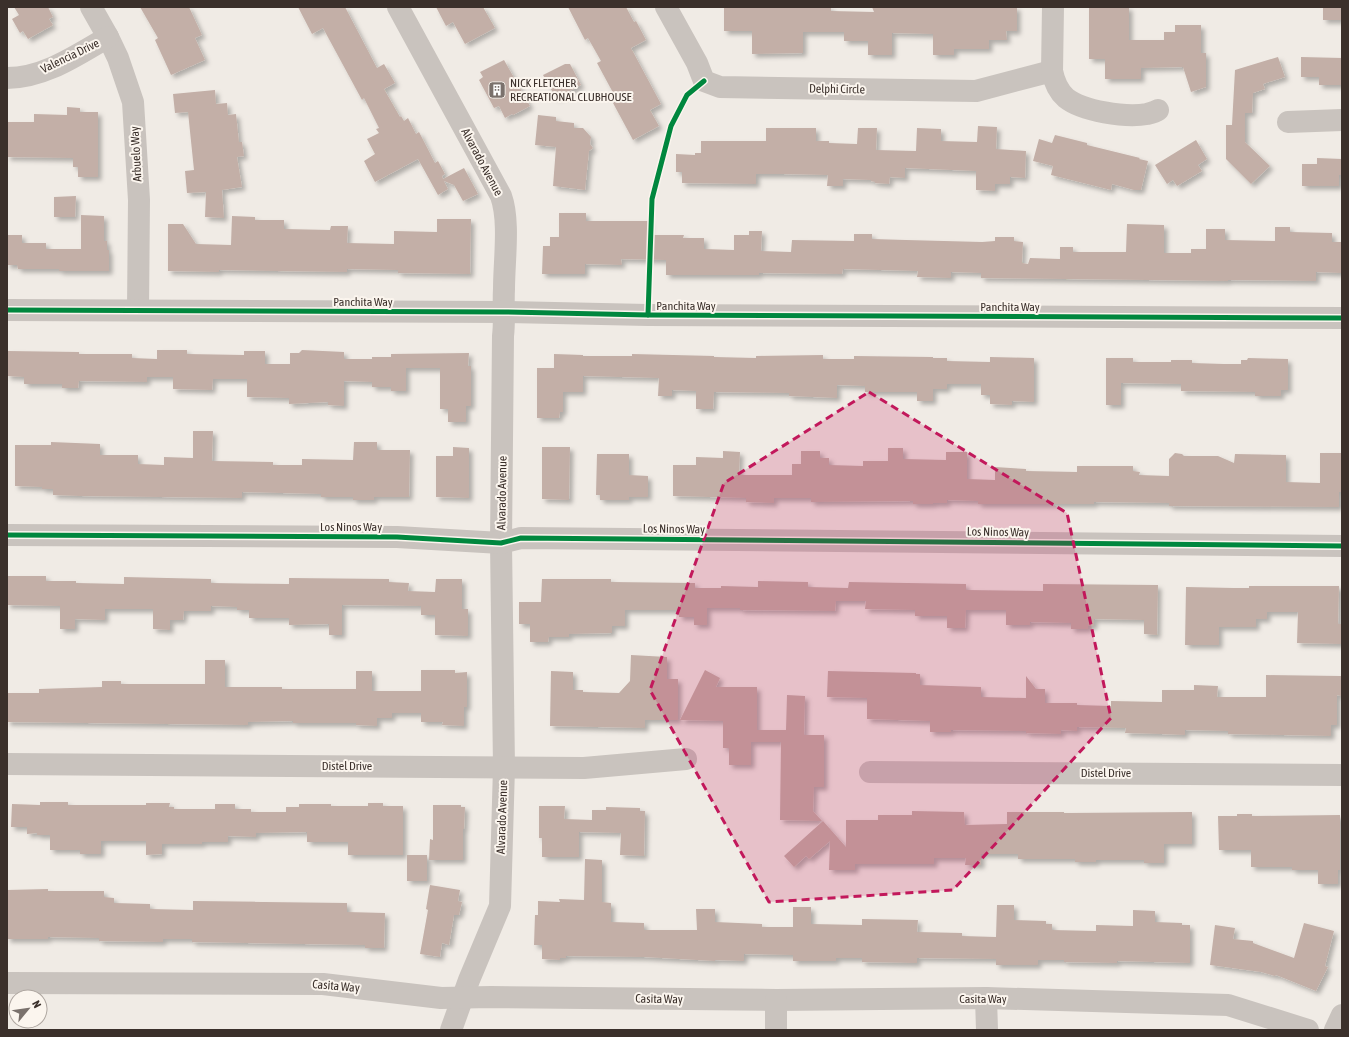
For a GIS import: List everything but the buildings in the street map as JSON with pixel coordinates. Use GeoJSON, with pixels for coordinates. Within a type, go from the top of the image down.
{"type":"FeatureCollection","features":[{"type":"Feature","properties":{"kind":"street","name":"Arbuelo Way"},"geometry":{"type":"LineString","coordinates":[[91,7],[108,37],[123,72],[133,102],[139,200],[138,310]]}},
{"type":"Feature","properties":{"kind":"street","name":"Alvarado Avenue"},"geometry":{"type":"LineString","coordinates":[[398,7],[501,196],[506,214],[501,543],[504,767],[500,906],[451,1030]]}},
{"type":"Feature","properties":{"kind":"street","name":"Delphi Circle"},"geometry":{"type":"LineString","coordinates":[[666,7],[697,63],[704,81],[720,87],[976,91],[1052,71]]}},
{"type":"Feature","properties":{"kind":"street"},"geometry":{"type":"LineString","coordinates":[[1053,7],[1052,71],[1054,80],[1065,97],[1074,103],[1103,112],[1139,115],[1148,114],[1158,110]]}},
{"type":"Feature","properties":{"kind":"street","name":"Valencia Drive"},"geometry":{"type":"LineString","coordinates":[[7,78],[30,75],[51,68],[108,37]]}},
{"type":"Feature","properties":{"kind":"street"},"geometry":{"type":"LineString","coordinates":[[1288,122],[1342,120]]}},
{"type":"Feature","properties":{"kind":"street","name":"Panchita Way"},"geometry":{"type":"LineString","coordinates":[[7,310],[1342,318]]}},
{"type":"Feature","properties":{"kind":"street","name":"Los Ninos Way"},"geometry":{"type":"LineString","coordinates":[[7,535],[397,537],[501,543],[521,538],[1342,546]]}},
{"type":"Feature","properties":{"kind":"street","name":"Distel Drive"},"geometry":{"type":"LineString","coordinates":[[7,764],[584,768],[686,759]]}},
{"type":"Feature","properties":{"kind":"street","name":"Distel Drive"},"geometry":{"type":"LineString","coordinates":[[870,772],[1342,774]]}},
{"type":"Feature","properties":{"kind":"street","name":"Casita Way"},"geometry":{"type":"LineString","coordinates":[[7,983],[322,984],[441,998],[491,997],[776,1000],[986,998],[1228,1005],[1308,1030]]}},
{"type":"Feature","properties":{"kind":"street"},"geometry":{"type":"LineString","coordinates":[[986,998],[987,1030]]}},
{"type":"Feature","properties":{"kind":"street"},"geometry":{"type":"LineString","coordinates":[[776,1000],[776,1030]]}},
{"type":"Feature","properties":{"kind":"street"},"geometry":{"type":"LineString","coordinates":[[1335,1030],[1342,1015]]}},
{"type":"Feature","properties":{"kind":"highlighted area"},"geometry":{"type":"Polygon","coordinates":[[[869,392],[1067,513],[1111,718],[953,890],[769,902],[650,690],[724,483],[869,392]]]}},
{"type":"Feature","properties":{"kind":"cycle path"},"geometry":{"type":"LineString","coordinates":[[648,315],[652,199],[671,126],[687,95],[704,81]]}},
{"type":"Feature","properties":{"kind":"cycle path"},"geometry":{"type":"LineString","coordinates":[[7,310],[1342,318]]}},
{"type":"Feature","properties":{"kind":"cycle path"},"geometry":{"type":"LineString","coordinates":[[7,535],[397,537],[501,543],[521,538],[1342,546]]}},
{"type":"Feature","properties":{"kind":"place","name":"NICK FLETCHER RECREATIONAL CLUBHOUSE"},"geometry":{"type":"Point","coordinates":[497,90]}}]}
